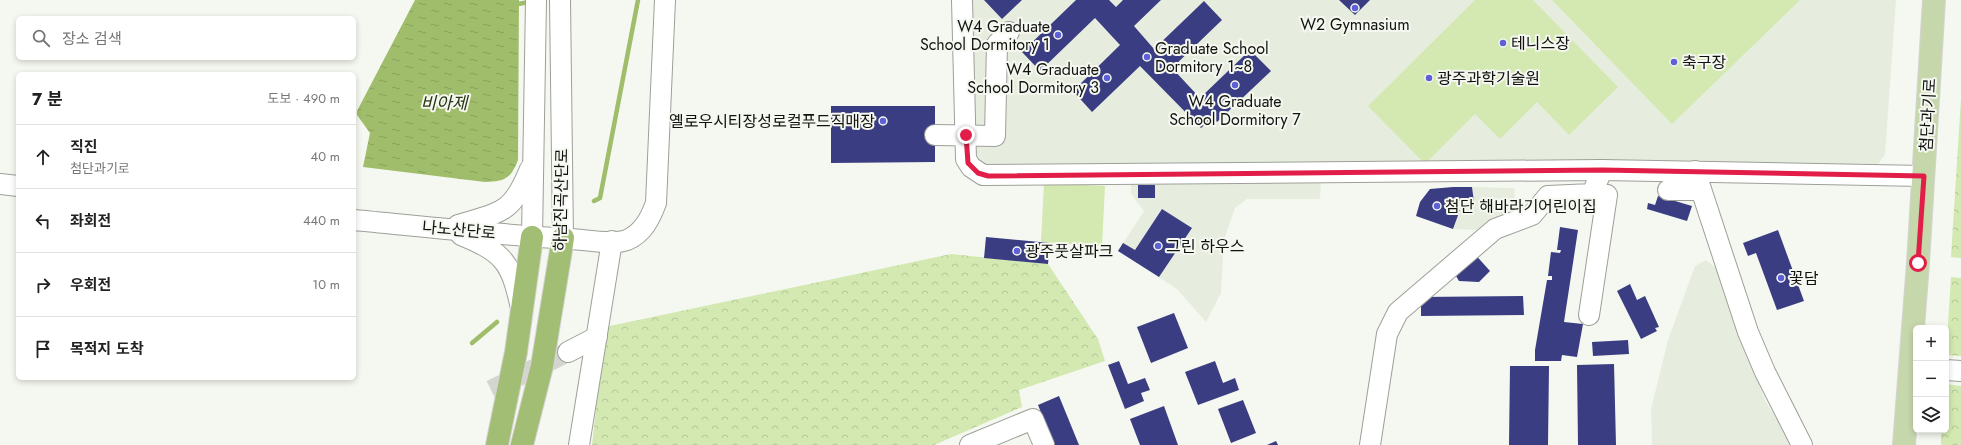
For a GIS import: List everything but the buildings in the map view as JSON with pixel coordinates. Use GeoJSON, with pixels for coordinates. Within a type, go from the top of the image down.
{"type":"FeatureCollection","features":[{"type":"Feature","properties":{"kind":"highway","name":"하남진곡산단로"},"geometry":{"type":"LineString","coordinates":[[497,445],[516,352],[532,236]]}},
{"type":"Feature","properties":{"kind":"highway","name":"하남진곡산단로"},"geometry":{"type":"LineString","coordinates":[[522,445],[542,366],[563,238]]}},
{"type":"Feature","properties":{"kind":"main road","name":"첨단과기로"},"geometry":{"type":"LineString","coordinates":[[1913,361],[1934,0]]}},
{"type":"Feature","properties":{"kind":"main road","name":"첨단과기로"},"geometry":{"type":"LineString","coordinates":[[1904,445],[1913,367]]}},
{"type":"Feature","properties":{"kind":"street","name":"하남진곡산단로"},"geometry":{"type":"LineString","coordinates":[[532,236],[536,0]]}},
{"type":"Feature","properties":{"kind":"street","name":"하남진곡산단로"},"geometry":{"type":"LineString","coordinates":[[560,0],[563,238]]}},
{"type":"Feature","properties":{"kind":"street","name":"나노산단로"},"geometry":{"type":"LineString","coordinates":[[356,220],[532,236],[612,241],[626,240],[638,233],[649,221],[656,203],[665,0]]}},
{"type":"Feature","properties":{"kind":"street"},"geometry":{"type":"LineString","coordinates":[[962,0],[968,163],[978,173],[988,176],[1602,170],[1924,176]]}},
{"type":"Feature","properties":{"kind":"street"},"geometry":{"type":"LineString","coordinates":[[935,135],[995,136],[997,44],[1009,32]]}},
{"type":"Feature","properties":{"kind":"street"},"geometry":{"type":"LineString","coordinates":[[446,228],[496,214],[512,203],[521,191],[534,159]]}},
{"type":"Feature","properties":{"kind":"street"},"geometry":{"type":"LineString","coordinates":[[1592,194],[1602,170]]}},
{"type":"Feature","properties":{"kind":"street"},"geometry":{"type":"LineString","coordinates":[[1695,171],[1756,352],[1802,445]]}},
{"type":"Feature","properties":{"kind":"street"},"geometry":{"type":"LineString","coordinates":[[0,184],[16,186]]}},
{"type":"Feature","properties":{"kind":"street"},"geometry":{"type":"LineString","coordinates":[[1668,190],[1701,190]]}},
{"type":"Feature","properties":{"kind":"street"},"geometry":{"type":"LineString","coordinates":[[1370,444],[1387,334],[1398,312],[1495,229],[1532,215],[1548,196],[1592,194],[1607,195],[1589,315]]}},
{"type":"Feature","properties":{"kind":"street"},"geometry":{"type":"LineString","coordinates":[[446,228],[478,242],[497,253],[507,264],[514,280],[521,312]]}},
{"type":"Feature","properties":{"kind":"street"},"geometry":{"type":"LineString","coordinates":[[580,445],[612,241]]}},
{"type":"Feature","properties":{"kind":"street"},"geometry":{"type":"LineString","coordinates":[[568,352],[597,336]]}},
{"type":"Feature","properties":{"kind":"street"},"geometry":{"type":"LineString","coordinates":[[1949,370],[1961,371]]}},
{"type":"Feature","properties":{"kind":"street"},"geometry":{"type":"LineString","coordinates":[[969,445],[1033,419],[1044,445]]}},
{"type":"Feature","properties":{"kind":"shaded area","name":"광주과학기술원"},"geometry":{"type":"Polygon","coordinates":[[[968,0],[1896,0],[1885,155],[1878,164],[986,172],[970,160],[968,0]]]}},
{"type":"Feature","properties":{"kind":"shaded area"},"geometry":{"type":"Polygon","coordinates":[[[1321,182],[1320,199],[1247,199],[1235,208],[1224,240],[1221,293],[1206,322],[1177,289],[1118,251],[1144,211],[1131,194],[1131,183],[1321,182]]]}},
{"type":"Feature","properties":{"kind":"shaded area"},"geometry":{"type":"Polygon","coordinates":[[[1472,187],[1514,188],[1516,207],[1476,230],[1453,229],[1460,211],[1454,209],[1458,201],[1474,201],[1472,187]]]}},
{"type":"Feature","properties":{"kind":"shaded area"},"geometry":{"type":"Polygon","coordinates":[[[1706,260],[1715,267],[1732,317],[1765,400],[1792,445],[1652,445],[1651,409],[1668,340],[1695,266],[1706,260]]]}},
{"type":"Feature","properties":{"kind":"green space","name":"테니스장"},"geometry":{"type":"Polygon","coordinates":[[[1475,0],[1533,0],[1618,87],[1569,135],[1537,102],[1500,139],[1475,114],[1425,164],[1368,106],[1475,0]]]}},
{"type":"Feature","properties":{"kind":"green space","name":"축구장"},"geometry":{"type":"Polygon","coordinates":[[[1552,0],[1800,0],[1672,124],[1552,0]]]}},
{"type":"Feature","properties":{"kind":"green space"},"geometry":{"type":"Polygon","coordinates":[[[1961,98],[1961,258],[1951,257],[1961,98]]]}},
{"type":"Feature","properties":{"kind":"green space"},"geometry":{"type":"Polygon","coordinates":[[[1044,183],[1105,186],[1102,246],[1041,242],[1044,183]]]}},
{"type":"Feature","properties":{"kind":"green space"},"geometry":{"type":"Polygon","coordinates":[[[951,254],[1048,264],[1098,339],[1105,361],[1019,390],[1022,407],[934,445],[592,445],[605,327],[951,254]]]}},
{"type":"Feature","properties":{"kind":"green space"},"geometry":{"type":"Polygon","coordinates":[[[1951,277],[1961,278],[1961,356],[1949,355],[1948,325],[1951,277]]]}},
{"type":"Feature","properties":{"kind":"green space"},"geometry":{"type":"Polygon","coordinates":[[[1949,384],[1961,386],[1961,445],[1941,445],[1941,433],[1949,433],[1949,384]]]}},
{"type":"Feature","properties":{"kind":"water","name":"비아제"},"geometry":{"type":"Polygon","coordinates":[[[415,0],[519,0],[518,160],[510,175],[502,180],[485,182],[363,167],[370,133],[357,115],[357,111],[415,0]]]}},
{"type":"Feature","properties":{"kind":"waterway"},"geometry":{"type":"LineString","coordinates":[[594,201],[600,198],[638,0]]}},
{"type":"Feature","properties":{"kind":"waterway"},"geometry":{"type":"LineString","coordinates":[[518,4],[529,2]]}},
{"type":"Feature","properties":{"kind":"waterway"},"geometry":{"type":"LineString","coordinates":[[472,343],[497,322]]}},
{"type":"Feature","properties":{"kind":"tunnel"},"geometry":{"type":"LineString","coordinates":[[491,390],[568,352]]}},
{"type":"Feature","properties":{"kind":"place","name":"W2 Gymnasium"},"geometry":{"type":"Point","coordinates":[1355,8]}},
{"type":"Feature","properties":{"kind":"place","name":"W4 Graduate School Dormitory 1"},"geometry":{"type":"Point","coordinates":[1058,35]}},
{"type":"Feature","properties":{"kind":"place","name":"테니스장"},"geometry":{"type":"Point","coordinates":[1503,43]}},
{"type":"Feature","properties":{"kind":"place","name":"Graduate School Dormitory 1~8"},"geometry":{"type":"Point","coordinates":[1147,57]}},
{"type":"Feature","properties":{"kind":"place","name":"축구장"},"geometry":{"type":"Point","coordinates":[1674,62]}},
{"type":"Feature","properties":{"kind":"place","name":"W4 Graduate School Dormitory 3"},"geometry":{"type":"Point","coordinates":[1107,78]}},
{"type":"Feature","properties":{"kind":"place","name":"광주과학기술원"},"geometry":{"type":"Point","coordinates":[1429,78]}},
{"type":"Feature","properties":{"kind":"place","name":"W4 Graduate School Dormitory 7"},"geometry":{"type":"Point","coordinates":[1235,85]}},
{"type":"Feature","properties":{"kind":"place","name":"옐로우시티장성로컬푸드직매장"},"geometry":{"type":"Point","coordinates":[883,121]}},
{"type":"Feature","properties":{"kind":"place","name":"첨단 해바라기어린이집"},"geometry":{"type":"Point","coordinates":[1437,206]}},
{"type":"Feature","properties":{"kind":"place","name":"그린 하우스"},"geometry":{"type":"Point","coordinates":[1158,246]}},
{"type":"Feature","properties":{"kind":"place","name":"광주풋살파크"},"geometry":{"type":"Point","coordinates":[1017,251]}},
{"type":"Feature","properties":{"kind":"place","name":"꽃담"},"geometry":{"type":"Point","coordinates":[1781,278]}},
{"type":"Feature","properties":{"kind":"route"},"geometry":{"type":"LineString","coordinates":[[966,135],[966,159],[968,163],[978,173],[988,176],[1428,173],[1602,170],[1924,176],[1918,263]]}}]}
